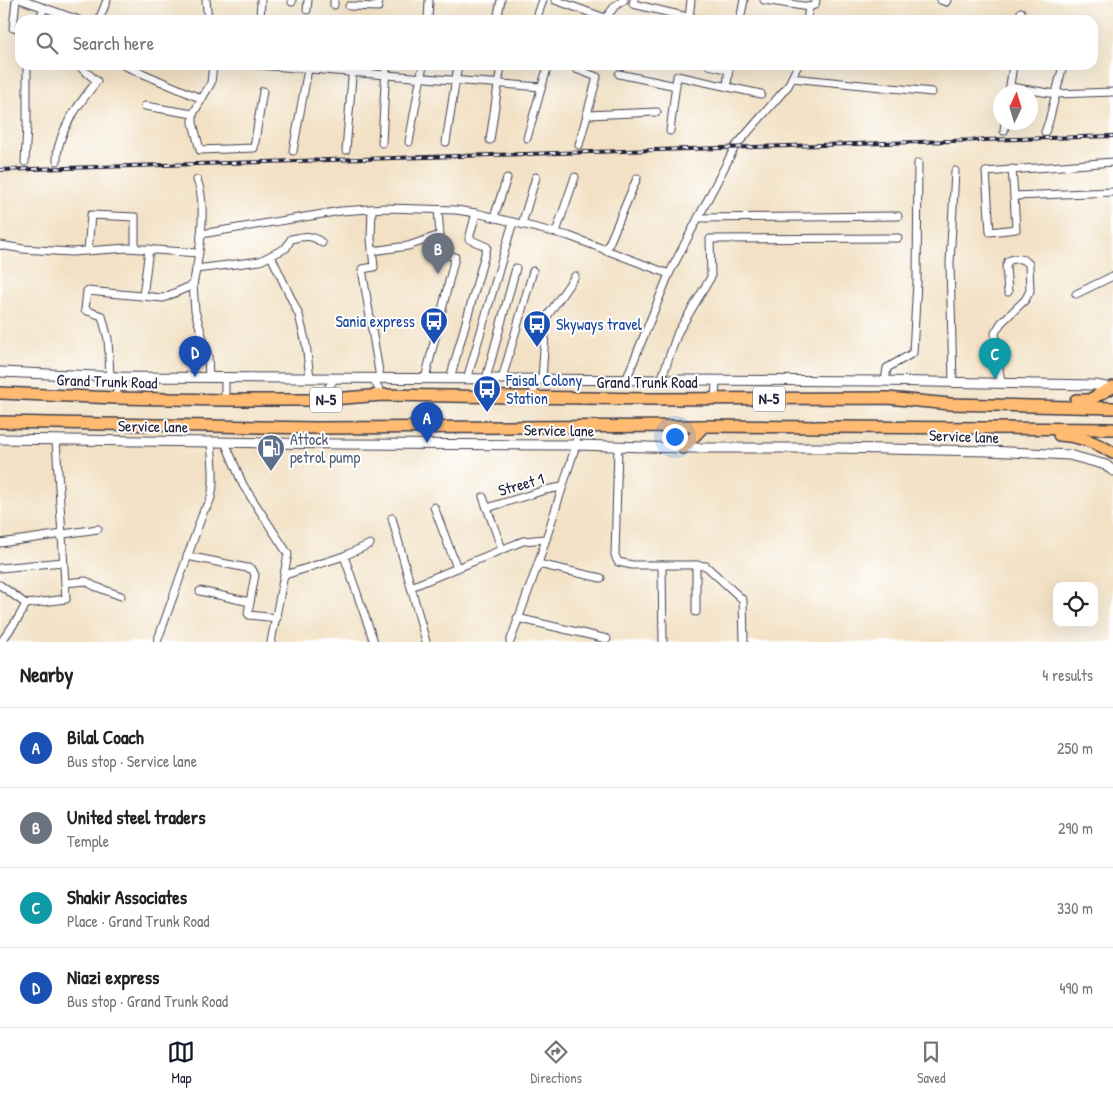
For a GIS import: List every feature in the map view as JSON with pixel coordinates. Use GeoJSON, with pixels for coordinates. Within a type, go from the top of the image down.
{"type":"FeatureCollection","features":[{"type":"Feature","properties":{"kind":"highway"},"geometry":{"type":"LineString","coordinates":[[1089,400],[1112,388]]}},
{"type":"Feature","properties":{"kind":"highway","name":"Grand Trunk Road"},"geometry":{"type":"LineString","coordinates":[[0,393],[225,400],[320,400],[382,395],[715,399],[887,398],[950,404],[1113,408]]}},
{"type":"Feature","properties":{"kind":"highway"},"geometry":{"type":"LineString","coordinates":[[887,398],[1113,400]]}},
{"type":"Feature","properties":{"kind":"highway","name":"N-5"},"geometry":{"type":"LineString","coordinates":[[0,422],[316,428],[704,426],[1113,429]]}},
{"type":"Feature","properties":{"kind":"highway"},"geometry":{"type":"LineString","coordinates":[[683,448],[704,426]]}},
{"type":"Feature","properties":{"kind":"highway"},"geometry":{"type":"LineString","coordinates":[[886,427],[938,433],[1113,436]]}},
{"type":"Feature","properties":{"kind":"highway"},"geometry":{"type":"LineString","coordinates":[[1073,436],[1098,443],[1113,453]]}},
{"type":"Feature","properties":{"kind":"street"},"geometry":{"type":"LineString","coordinates":[[15,29],[13,28],[16,0]]}},
{"type":"Feature","properties":{"kind":"street"},"geometry":{"type":"LineString","coordinates":[[22,0],[64,15]]}},
{"type":"Feature","properties":{"kind":"street"},"geometry":{"type":"LineString","coordinates":[[101,15],[107,0]]}},
{"type":"Feature","properties":{"kind":"street"},"geometry":{"type":"LineString","coordinates":[[206,0],[208,15]]}},
{"type":"Feature","properties":{"kind":"street"},"geometry":{"type":"LineString","coordinates":[[260,15],[261,0]]}},
{"type":"Feature","properties":{"kind":"street"},"geometry":{"type":"LineString","coordinates":[[307,10],[308,0]]}},
{"type":"Feature","properties":{"kind":"street"},"geometry":{"type":"LineString","coordinates":[[348,6],[378,7],[379,0]]}},
{"type":"Feature","properties":{"kind":"street"},"geometry":{"type":"LineString","coordinates":[[428,15],[429,0]]}},
{"type":"Feature","properties":{"kind":"street"},"geometry":{"type":"LineString","coordinates":[[498,15],[501,0]]}},
{"type":"Feature","properties":{"kind":"street"},"geometry":{"type":"LineString","coordinates":[[538,15],[543,0]]}},
{"type":"Feature","properties":{"kind":"street"},"geometry":{"type":"LineString","coordinates":[[556,0],[594,15]]}},
{"type":"Feature","properties":{"kind":"street"},"geometry":{"type":"LineString","coordinates":[[607,15],[614,6],[624,0]]}},
{"type":"Feature","properties":{"kind":"street"},"geometry":{"type":"LineString","coordinates":[[634,0],[633,4],[677,15]]}},
{"type":"Feature","properties":{"kind":"street"},"geometry":{"type":"LineString","coordinates":[[689,15],[691,0]]}},
{"type":"Feature","properties":{"kind":"street"},"geometry":{"type":"LineString","coordinates":[[741,15],[744,0]]}},
{"type":"Feature","properties":{"kind":"street"},"geometry":{"type":"LineString","coordinates":[[764,0],[809,7],[815,4],[816,0]]}},
{"type":"Feature","properties":{"kind":"street"},"geometry":{"type":"LineString","coordinates":[[941,0],[946,2],[947,0]]}},
{"type":"Feature","properties":{"kind":"street"},"geometry":{"type":"LineString","coordinates":[[808,15],[809,7]]}},
{"type":"Feature","properties":{"kind":"street"},"geometry":{"type":"LineString","coordinates":[[41,15],[44,8]]}},
{"type":"Feature","properties":{"kind":"street"},"geometry":{"type":"LineString","coordinates":[[25,162],[27,70]]}},
{"type":"Feature","properties":{"kind":"street"},"geometry":{"type":"LineString","coordinates":[[57,160],[59,145],[68,123],[97,80],[83,70]]}},
{"type":"Feature","properties":{"kind":"street"},"geometry":{"type":"LineString","coordinates":[[135,70],[202,99]]}},
{"type":"Feature","properties":{"kind":"street"},"geometry":{"type":"LineString","coordinates":[[212,70],[211,83],[194,114],[193,123],[200,150],[254,148],[263,92]]}},
{"type":"Feature","properties":{"kind":"street"},"geometry":{"type":"LineString","coordinates":[[293,151],[313,70]]}},
{"type":"Feature","properties":{"kind":"street"},"geometry":{"type":"LineString","coordinates":[[346,150],[352,70]]}},
{"type":"Feature","properties":{"kind":"street"},"geometry":{"type":"LineString","coordinates":[[359,70],[421,78],[541,87]]}},
{"type":"Feature","properties":{"kind":"street"},"geometry":{"type":"LineString","coordinates":[[382,144],[385,70]]}},
{"type":"Feature","properties":{"kind":"street"},"geometry":{"type":"LineString","coordinates":[[410,142],[422,70]]}},
{"type":"Feature","properties":{"kind":"street"},"geometry":{"type":"LineString","coordinates":[[446,142],[457,70]]}},
{"type":"Feature","properties":{"kind":"street"},"geometry":{"type":"LineString","coordinates":[[490,140],[501,70]]}},
{"type":"Feature","properties":{"kind":"street"},"geometry":{"type":"LineString","coordinates":[[527,138],[546,70]]}},
{"type":"Feature","properties":{"kind":"street"},"geometry":{"type":"LineString","coordinates":[[579,70],[597,77],[579,145]]}},
{"type":"Feature","properties":{"kind":"street"},"geometry":{"type":"LineString","coordinates":[[727,87],[729,70]]}},
{"type":"Feature","properties":{"kind":"street"},"geometry":{"type":"LineString","coordinates":[[626,380],[669,274],[735,147],[788,86],[796,70]]}},
{"type":"Feature","properties":{"kind":"street"},"geometry":{"type":"LineString","coordinates":[[1011,85],[1012,70]]}},
{"type":"Feature","properties":{"kind":"street"},"geometry":{"type":"LineString","coordinates":[[1045,132],[1062,70]]}},
{"type":"Feature","properties":{"kind":"street"},"geometry":{"type":"LineString","coordinates":[[619,74],[676,86]]}},
{"type":"Feature","properties":{"kind":"street"},"geometry":{"type":"LineString","coordinates":[[670,131],[677,76],[762,94]]}},
{"type":"Feature","properties":{"kind":"street"},"geometry":{"type":"LineString","coordinates":[[792,78],[932,92]]}},
{"type":"Feature","properties":{"kind":"street"},"geometry":{"type":"LineString","coordinates":[[1038,92],[1056,94],[1113,92]]}},
{"type":"Feature","properties":{"kind":"street"},"geometry":{"type":"LineString","coordinates":[[145,106],[194,114]]}},
{"type":"Feature","properties":{"kind":"street"},"geometry":{"type":"LineString","coordinates":[[587,115],[657,112]]}},
{"type":"Feature","properties":{"kind":"street"},"geometry":{"type":"LineString","coordinates":[[1012,169],[1016,230],[990,232],[986,172],[1012,169],[1113,162]]}},
{"type":"Feature","properties":{"kind":"street"},"geometry":{"type":"LineString","coordinates":[[885,381],[887,368],[913,353],[917,282],[918,164]]}},
{"type":"Feature","properties":{"kind":"street"},"geometry":{"type":"LineString","coordinates":[[953,383],[950,264],[955,171]]}},
{"type":"Feature","properties":{"kind":"street"},"geometry":{"type":"LineString","coordinates":[[522,224],[536,177]]}},
{"type":"Feature","properties":{"kind":"street"},"geometry":{"type":"LineString","coordinates":[[556,232],[575,177]]}},
{"type":"Feature","properties":{"kind":"street"},"geometry":{"type":"LineString","coordinates":[[494,217],[507,178]]}},
{"type":"Feature","properties":{"kind":"street"},"geometry":{"type":"LineString","coordinates":[[606,251],[637,178]]}},
{"type":"Feature","properties":{"kind":"street"},"geometry":{"type":"LineString","coordinates":[[197,180],[200,189],[201,234],[193,285],[195,311],[208,356],[209,377]]}},
{"type":"Feature","properties":{"kind":"street"},"geometry":{"type":"LineString","coordinates":[[1014,196],[1113,192]]}},
{"type":"Feature","properties":{"kind":"street"},"geometry":{"type":"LineString","coordinates":[[201,234],[341,211],[372,209],[438,210],[476,213],[569,236],[669,274]]}},
{"type":"Feature","properties":{"kind":"street"},"geometry":{"type":"LineString","coordinates":[[372,209],[374,267],[362,269],[377,378],[382,395]]}},
{"type":"Feature","properties":{"kind":"street"},"geometry":{"type":"LineString","coordinates":[[372,251],[408,246],[440,235],[438,210]]}},
{"type":"Feature","properties":{"kind":"street"},"geometry":{"type":"LineString","coordinates":[[450,379],[487,248],[469,239],[476,213]]}},
{"type":"Feature","properties":{"kind":"street"},"geometry":{"type":"LineString","coordinates":[[88,251],[90,215],[135,217],[135,248]]}},
{"type":"Feature","properties":{"kind":"street"},"geometry":{"type":"LineString","coordinates":[[698,218],[898,216]]}},
{"type":"Feature","properties":{"kind":"street"},"geometry":{"type":"LineString","coordinates":[[467,379],[513,222]]}},
{"type":"Feature","properties":{"kind":"street"},"geometry":{"type":"LineString","coordinates":[[196,269],[260,262],[286,248],[291,239],[305,235],[316,238],[322,243]]}},
{"type":"Feature","properties":{"kind":"street"},"geometry":{"type":"LineString","coordinates":[[661,380],[678,332],[711,277],[710,239],[898,238]]}},
{"type":"Feature","properties":{"kind":"street"},"geometry":{"type":"LineString","coordinates":[[0,245],[23,249],[71,252],[135,248],[198,253]]}},
{"type":"Feature","properties":{"kind":"street"},"geometry":{"type":"LineString","coordinates":[[143,296],[149,249]]}},
{"type":"Feature","properties":{"kind":"street"},"geometry":{"type":"LineString","coordinates":[[425,379],[455,256],[434,250]]}},
{"type":"Feature","properties":{"kind":"street"},"geometry":{"type":"LineString","coordinates":[[270,256],[299,315],[306,344],[310,378]]}},
{"type":"Feature","properties":{"kind":"street"},"geometry":{"type":"LineString","coordinates":[[1001,384],[995,333],[1001,323],[1025,300],[1030,292],[1029,264],[1025,260],[1012,258],[1008,261],[1006,267],[1008,292]]}},
{"type":"Feature","properties":{"kind":"street"},"geometry":{"type":"LineString","coordinates":[[486,379],[516,268]]}},
{"type":"Feature","properties":{"kind":"street"},"geometry":{"type":"LineString","coordinates":[[502,379],[533,271]]}},
{"type":"Feature","properties":{"kind":"street"},"geometry":{"type":"LineString","coordinates":[[534,397],[546,318],[575,276]]}},
{"type":"Feature","properties":{"kind":"street"},"geometry":{"type":"LineString","coordinates":[[1076,294],[1113,276]]}},
{"type":"Feature","properties":{"kind":"street"},"geometry":{"type":"LineString","coordinates":[[110,376],[108,339],[104,323],[102,316],[85,310],[87,291],[162,298],[193,285]]}},
{"type":"Feature","properties":{"kind":"street"},"geometry":{"type":"LineString","coordinates":[[0,372],[122,377],[885,381],[1095,385],[1112,388]]}},
{"type":"Feature","properties":{"kind":"street"},"geometry":{"type":"LineString","coordinates":[[115,398],[122,377]]}},
{"type":"Feature","properties":{"kind":"street"},"geometry":{"type":"LineString","coordinates":[[225,378],[225,400]]}},
{"type":"Feature","properties":{"kind":"street"},"geometry":{"type":"LineString","coordinates":[[320,400],[335,378]]}},
{"type":"Feature","properties":{"kind":"street"},"geometry":{"type":"LineString","coordinates":[[715,399],[716,381]]}},
{"type":"Feature","properties":{"kind":"street"},"geometry":{"type":"LineString","coordinates":[[510,642],[517,618],[538,564],[576,444],[577,427]]}},
{"type":"Feature","properties":{"kind":"street"},"geometry":{"type":"LineString","coordinates":[[310,443],[316,428]]}},
{"type":"Feature","properties":{"kind":"street","name":"Service lane"},"geometry":{"type":"LineString","coordinates":[[0,439],[576,444],[618,447],[988,451],[1069,455],[1106,465],[1113,471]]}},
{"type":"Feature","properties":{"kind":"street"},"geometry":{"type":"LineString","coordinates":[[0,585],[26,604],[66,600],[56,440]]}},
{"type":"Feature","properties":{"kind":"street"},"geometry":{"type":"LineString","coordinates":[[157,642],[204,510],[208,507],[211,499],[213,479],[211,441]]}},
{"type":"Feature","properties":{"kind":"street"},"geometry":{"type":"LineString","coordinates":[[225,442],[243,486],[288,551],[285,576],[271,642]]}},
{"type":"Feature","properties":{"kind":"street"},"geometry":{"type":"LineString","coordinates":[[618,447],[616,560],[623,564],[706,566],[743,600],[744,642]]}},
{"type":"Feature","properties":{"kind":"street","name":"Street 1"},"geometry":{"type":"LineString","coordinates":[[487,508],[545,490],[562,487]]}},
{"type":"Feature","properties":{"kind":"street"},"geometry":{"type":"LineString","coordinates":[[483,497],[502,549]]}},
{"type":"Feature","properties":{"kind":"street"},"geometry":{"type":"LineString","coordinates":[[434,507],[457,568]]}},
{"type":"Feature","properties":{"kind":"street"},"geometry":{"type":"LineString","coordinates":[[392,518],[426,642]]}},
{"type":"Feature","properties":{"kind":"street"},"geometry":{"type":"LineString","coordinates":[[0,543],[98,529]]}},
{"type":"Feature","properties":{"kind":"street"},"geometry":{"type":"LineString","coordinates":[[411,587],[523,541],[546,539]]}},
{"type":"Feature","properties":{"kind":"street"},"geometry":{"type":"LineString","coordinates":[[285,576],[344,556],[370,544]]}},
{"type":"Feature","properties":{"kind":"street"},"geometry":{"type":"LineString","coordinates":[[187,556],[252,569],[255,575],[249,614],[277,618]]}},
{"type":"Feature","properties":{"kind":"street"},"geometry":{"type":"LineString","coordinates":[[344,556],[374,642]]}},
{"type":"Feature","properties":{"kind":"street"},"geometry":{"type":"LineString","coordinates":[[0,568],[64,562]]}},
{"type":"Feature","properties":{"kind":"street"},"geometry":{"type":"LineString","coordinates":[[538,564],[601,578]]}},
{"type":"Feature","properties":{"kind":"street"},"geometry":{"type":"LineString","coordinates":[[662,565],[663,642]]}},
{"type":"Feature","properties":{"kind":"street"},"geometry":{"type":"LineString","coordinates":[[696,565],[696,612]]}},
{"type":"Feature","properties":{"kind":"street"},"geometry":{"type":"LineString","coordinates":[[65,583],[86,582],[121,596]]}},
{"type":"Feature","properties":{"kind":"street"},"geometry":{"type":"LineString","coordinates":[[200,591],[250,602]]}},
{"type":"Feature","properties":{"kind":"street"},"geometry":{"type":"LineString","coordinates":[[1,642],[26,604]]}},
{"type":"Feature","properties":{"kind":"street"},"geometry":{"type":"LineString","coordinates":[[517,618],[607,639]]}},
{"type":"Feature","properties":{"kind":"railway"},"geometry":{"type":"LineString","coordinates":[[0,170],[1113,136]]}},
{"type":"Feature","properties":{"kind":"place","name":"United steel traders"},"geometry":{"type":"Point","coordinates":[438,274]}},
{"type":"Feature","properties":{"kind":"place","name":"Sania express"},"geometry":{"type":"Point","coordinates":[434,345]}},
{"type":"Feature","properties":{"kind":"place","name":"Skyways travel"},"geometry":{"type":"Point","coordinates":[537,348]}},
{"type":"Feature","properties":{"kind":"place","name":"Niazi express"},"geometry":{"type":"Point","coordinates":[195,377]}},
{"type":"Feature","properties":{"kind":"place","name":"Shakir Associates"},"geometry":{"type":"Point","coordinates":[995,379]}},
{"type":"Feature","properties":{"kind":"place","name":"Faisal Colony Station"},"geometry":{"type":"Point","coordinates":[487,413]}},
{"type":"Feature","properties":{"kind":"place","name":"Bilal Coach"},"geometry":{"type":"Point","coordinates":[427,443]}},
{"type":"Feature","properties":{"kind":"place","name":"Attock petrol pump"},"geometry":{"type":"Point","coordinates":[271,472]}}]}
